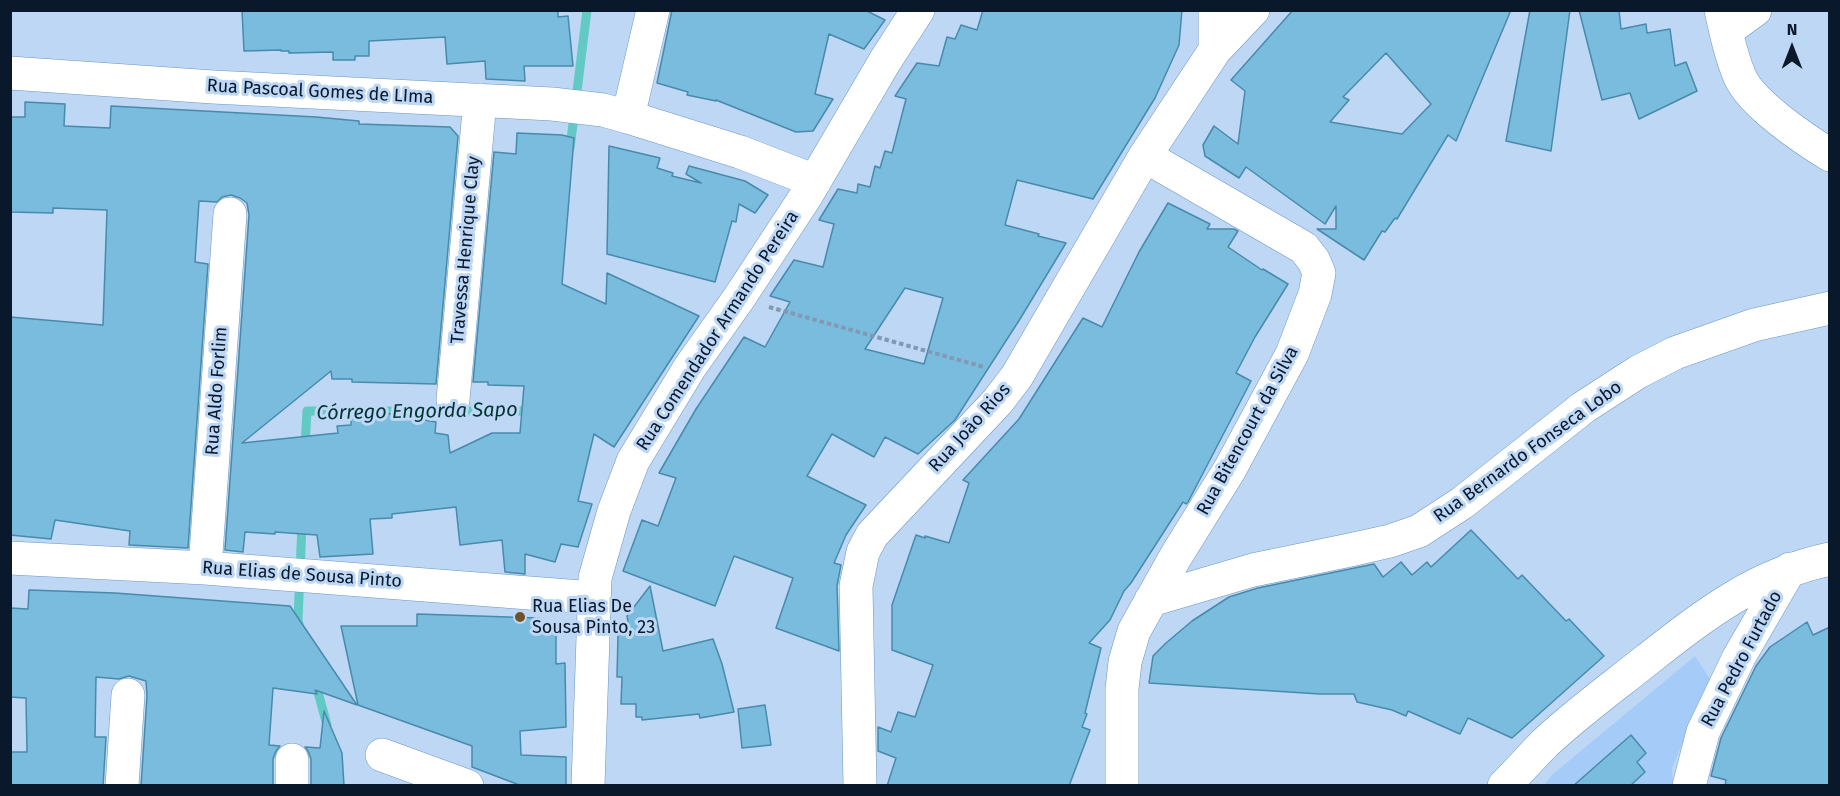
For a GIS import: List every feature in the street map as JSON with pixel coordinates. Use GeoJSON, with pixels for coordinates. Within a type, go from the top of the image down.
{"type":"FeatureCollection","features":[{"type":"Feature","properties":{"kind":"street"},"geometry":{"type":"LineString","coordinates":[[628,117],[653,10]]}},
{"type":"Feature","properties":{"kind":"street","name":"Rua Comendador Armando Pereira"},"geometry":{"type":"LineString","coordinates":[[588,786],[596,578],[614,511],[633,460],[690,367],[739,298],[815,181],[885,61],[918,10]]}},
{"type":"Feature","properties":{"kind":"street"},"geometry":{"type":"LineString","coordinates":[[1215,10],[1215,50]]}},
{"type":"Feature","properties":{"kind":"street","name":"Rua João Rios"},"geometry":{"type":"LineString","coordinates":[[860,786],[856,586],[863,552],[872,535],[998,401],[1017,375],[1145,156],[1215,50],[1253,10]]}},
{"type":"Feature","properties":{"kind":"street"},"geometry":{"type":"LineString","coordinates":[[1755,10],[1724,21],[1740,78],[1749,92],[1763,106],[1830,155]]}},
{"type":"Feature","properties":{"kind":"street","name":"Rua Pascoal Gomes de LIma"},"geometry":{"type":"LineString","coordinates":[[10,73],[213,87],[578,106],[628,117],[740,152],[815,181]]}},
{"type":"Feature","properties":{"kind":"street","name":"Travessa Henrique Clay"},"geometry":{"type":"LineString","coordinates":[[453,400],[480,100]]}},
{"type":"Feature","properties":{"kind":"street","name":"Rua Bitencourt da Silva"},"geometry":{"type":"LineString","coordinates":[[1122,786],[1122,688],[1125,662],[1134,631],[1230,469],[1292,354],[1315,294],[1319,273],[1314,261],[1304,248],[1145,156]]}},
{"type":"Feature","properties":{"kind":"street","name":"Rua Aldo Forlim"},"geometry":{"type":"LineString","coordinates":[[205,568],[230,214]]}},
{"type":"Feature","properties":{"kind":"street","name":"Rua Bernardo Fonseca Lobo"},"geometry":{"type":"LineString","coordinates":[[1151,600],[1242,572],[1390,541],[1419,531],[1462,503],[1584,407],[1638,372],[1675,353],[1754,325],[1830,308]]}},
{"type":"Feature","properties":{"kind":"street","name":"Rua Elias de Sousa Pinto"},"geometry":{"type":"LineString","coordinates":[[10,558],[205,568],[594,598]]}},
{"type":"Feature","properties":{"kind":"street"},"geometry":{"type":"LineString","coordinates":[[1504,786],[1546,743],[1578,715],[1720,604],[1758,582],[1790,569],[1830,558]]}},
{"type":"Feature","properties":{"kind":"street","name":"Rua Pedro Furtado"},"geometry":{"type":"LineString","coordinates":[[1689,786],[1703,732],[1739,657],[1790,569]]}},
{"type":"Feature","properties":{"kind":"street"},"geometry":{"type":"LineString","coordinates":[[122,786],[128,695]]}},
{"type":"Feature","properties":{"kind":"street"},"geometry":{"type":"LineString","coordinates":[[382,755],[467,786]]}},
{"type":"Feature","properties":{"kind":"path"},"geometry":{"type":"LineString","coordinates":[[739,298],[1017,375]]}},
{"type":"Feature","properties":{"kind":"shaded area"},"geometry":{"type":"Polygon","coordinates":[[[1695,656],[1710,679],[1672,768],[1673,785],[1543,786],[1553,774],[1695,656]]]}},
{"type":"Feature","properties":{"kind":"building"},"geometry":{"type":"Polygon","coordinates":[[[242,10],[558,10],[558,17],[568,16],[573,66],[524,66],[525,81],[486,79],[485,61],[447,64],[445,37],[369,41],[369,56],[355,56],[355,60],[333,60],[333,52],[244,51],[242,10]]]}},
{"type":"Feature","properties":{"kind":"building"},"geometry":{"type":"Polygon","coordinates":[[[672,10],[865,10],[885,20],[864,49],[829,34],[815,94],[833,99],[813,131],[796,132],[716,100],[687,95],[688,92],[657,83],[672,10]]]}},
{"type":"Feature","properties":{"kind":"building"},"geometry":{"type":"Polygon","coordinates":[[[983,10],[1182,10],[1179,45],[1155,98],[1093,199],[1017,180],[1005,225],[1066,243],[955,420],[918,454],[885,437],[874,457],[832,434],[807,476],[866,505],[846,535],[834,563],[841,565],[837,586],[839,651],[776,628],[793,578],[734,556],[715,606],[623,571],[642,520],[658,526],[676,478],[659,473],[696,409],[744,337],[765,347],[790,302],[770,296],[794,260],[823,267],[834,224],[819,220],[838,189],[857,193],[858,184],[870,187],[875,166],[880,168],[885,151],[892,153],[906,99],[895,96],[917,63],[939,66],[947,37],[955,39],[961,25],[977,30],[983,10]],[[905,288],[865,349],[924,364],[943,298],[905,288]]]}},
{"type":"Feature","properties":{"kind":"building"},"geometry":{"type":"Polygon","coordinates":[[[1293,10],[1511,10],[1456,141],[1448,135],[1397,219],[1395,218],[1385,232],[1382,231],[1364,260],[1317,229],[1336,229],[1336,206],[1325,224],[1246,167],[1239,178],[1205,156],[1203,145],[1214,126],[1238,144],[1245,91],[1231,80],[1293,10]],[[1386,53],[1343,97],[1349,100],[1330,122],[1402,134],[1431,104],[1386,53]]]}},
{"type":"Feature","properties":{"kind":"building"},"geometry":{"type":"Polygon","coordinates":[[[1530,10],[1570,10],[1551,151],[1506,141],[1530,10]]]}},
{"type":"Feature","properties":{"kind":"building"},"geometry":{"type":"Polygon","coordinates":[[[1579,10],[1619,10],[1621,29],[1646,24],[1647,33],[1670,29],[1675,66],[1686,62],[1697,91],[1639,119],[1630,93],[1602,100],[1579,10]]]}},
{"type":"Feature","properties":{"kind":"building"},"geometry":{"type":"Polygon","coordinates":[[[25,102],[65,104],[64,126],[110,128],[111,106],[316,117],[359,121],[359,124],[450,127],[458,136],[436,384],[352,382],[352,379],[332,379],[331,371],[242,443],[338,433],[337,426],[351,425],[351,407],[436,422],[435,433],[448,435],[450,453],[492,433],[520,433],[524,386],[488,385],[488,382],[473,382],[494,152],[516,154],[517,133],[562,135],[574,138],[562,284],[606,304],[607,273],[699,316],[614,447],[594,434],[578,501],[592,504],[578,547],[561,544],[555,562],[525,554],[525,574],[505,572],[502,540],[460,545],[456,507],[392,514],[392,518],[370,519],[373,554],[320,557],[317,535],[275,532],[275,534],[245,532],[243,552],[225,550],[249,215],[247,203],[231,195],[222,197],[217,202],[199,201],[195,262],[208,264],[188,548],[129,545],[130,531],[55,520],[51,539],[10,535],[10,317],[103,325],[107,210],[53,208],[53,213],[10,212],[10,117],[25,117],[25,102]]]}},
{"type":"Feature","properties":{"kind":"building"},"geometry":{"type":"Polygon","coordinates":[[[609,146],[660,158],[657,168],[673,173],[672,176],[701,183],[686,174],[689,166],[745,181],[768,195],[755,213],[739,204],[736,222],[732,221],[715,282],[607,254],[609,146]]]}},
{"type":"Feature","properties":{"kind":"building"},"geometry":{"type":"Polygon","coordinates":[[[1168,203],[1210,224],[1207,229],[1238,231],[1228,247],[1288,284],[1236,373],[1251,381],[1188,502],[1186,504],[1183,502],[1124,591],[1110,620],[1089,643],[1101,648],[1085,713],[1087,714],[1082,727],[1090,730],[1069,786],[887,786],[896,758],[878,751],[878,727],[891,732],[898,712],[915,717],[933,665],[892,650],[892,605],[916,535],[949,543],[969,483],[963,480],[1019,419],[1083,318],[1102,327],[1139,252],[1168,203]]]}},
{"type":"Feature","properties":{"kind":"building"},"geometry":{"type":"Polygon","coordinates":[[[1471,530],[1518,579],[1522,575],[1566,621],[1569,619],[1604,656],[1512,738],[1468,718],[1460,734],[1408,711],[1406,716],[1392,710],[1357,702],[1354,694],[1320,694],[1149,683],[1153,656],[1192,621],[1229,597],[1258,588],[1374,564],[1383,577],[1401,562],[1412,575],[1427,562],[1431,567],[1471,530]]]}},
{"type":"Feature","properties":{"kind":"building"},"geometry":{"type":"Polygon","coordinates":[[[650,586],[663,651],[713,639],[734,712],[700,718],[699,714],[642,720],[642,717],[636,717],[636,704],[621,704],[622,677],[617,677],[618,634],[630,633],[627,616],[650,586]]]}},
{"type":"Feature","properties":{"kind":"building"},"geometry":{"type":"Polygon","coordinates":[[[29,590],[115,593],[290,606],[357,705],[315,690],[317,694],[273,688],[269,745],[280,746],[273,759],[273,786],[141,786],[146,681],[129,676],[119,679],[96,677],[95,737],[106,737],[103,786],[10,786],[10,752],[27,752],[26,698],[10,697],[10,608],[28,609],[29,590]]]}},
{"type":"Feature","properties":{"kind":"building"},"geometry":{"type":"Polygon","coordinates":[[[417,614],[539,618],[556,634],[556,664],[565,663],[566,727],[520,731],[521,755],[566,757],[566,786],[522,786],[472,767],[472,746],[358,705],[341,626],[417,626],[417,614]]]}},
{"type":"Feature","properties":{"kind":"building"},"geometry":{"type":"Polygon","coordinates":[[[1807,622],[1813,635],[1830,627],[1830,786],[1725,786],[1726,780],[1711,776],[1721,738],[1756,666],[1770,647],[1807,622]]]}},
{"type":"Feature","properties":{"kind":"building"},"geometry":{"type":"Polygon","coordinates":[[[765,705],[771,745],[742,748],[738,709],[765,705]]]}},
{"type":"Feature","properties":{"kind":"building"},"geometry":{"type":"Polygon","coordinates":[[[324,711],[342,753],[344,786],[311,786],[311,759],[305,747],[320,748],[324,711]]]}},
{"type":"Feature","properties":{"kind":"building"},"geometry":{"type":"Polygon","coordinates":[[[1631,735],[1646,753],[1637,762],[1645,772],[1630,786],[1573,786],[1631,735]]]}},
{"type":"Feature","properties":{"kind":"waterway","name":"Córrego Engorda Sapo"},"geometry":{"type":"LineString","coordinates":[[570,148],[587,10]]}},
{"type":"Feature","properties":{"kind":"waterway","name":"Córrego Engorda Sapo"},"geometry":{"type":"LineString","coordinates":[[305,447],[307,411],[533,411]]}},
{"type":"Feature","properties":{"kind":"waterway","name":"Córrego Engorda Sapo"},"geometry":{"type":"LineString","coordinates":[[300,630],[298,620],[302,524]]}},
{"type":"Feature","properties":{"kind":"waterway","name":"Córrego Engorda Sapo"},"geometry":{"type":"LineString","coordinates":[[315,681],[327,725]]}},
{"type":"Feature","properties":{"kind":"place","name":"Rua Elias De Sousa Pinto, 23"},"geometry":{"type":"Point","coordinates":[520,617]}}]}
